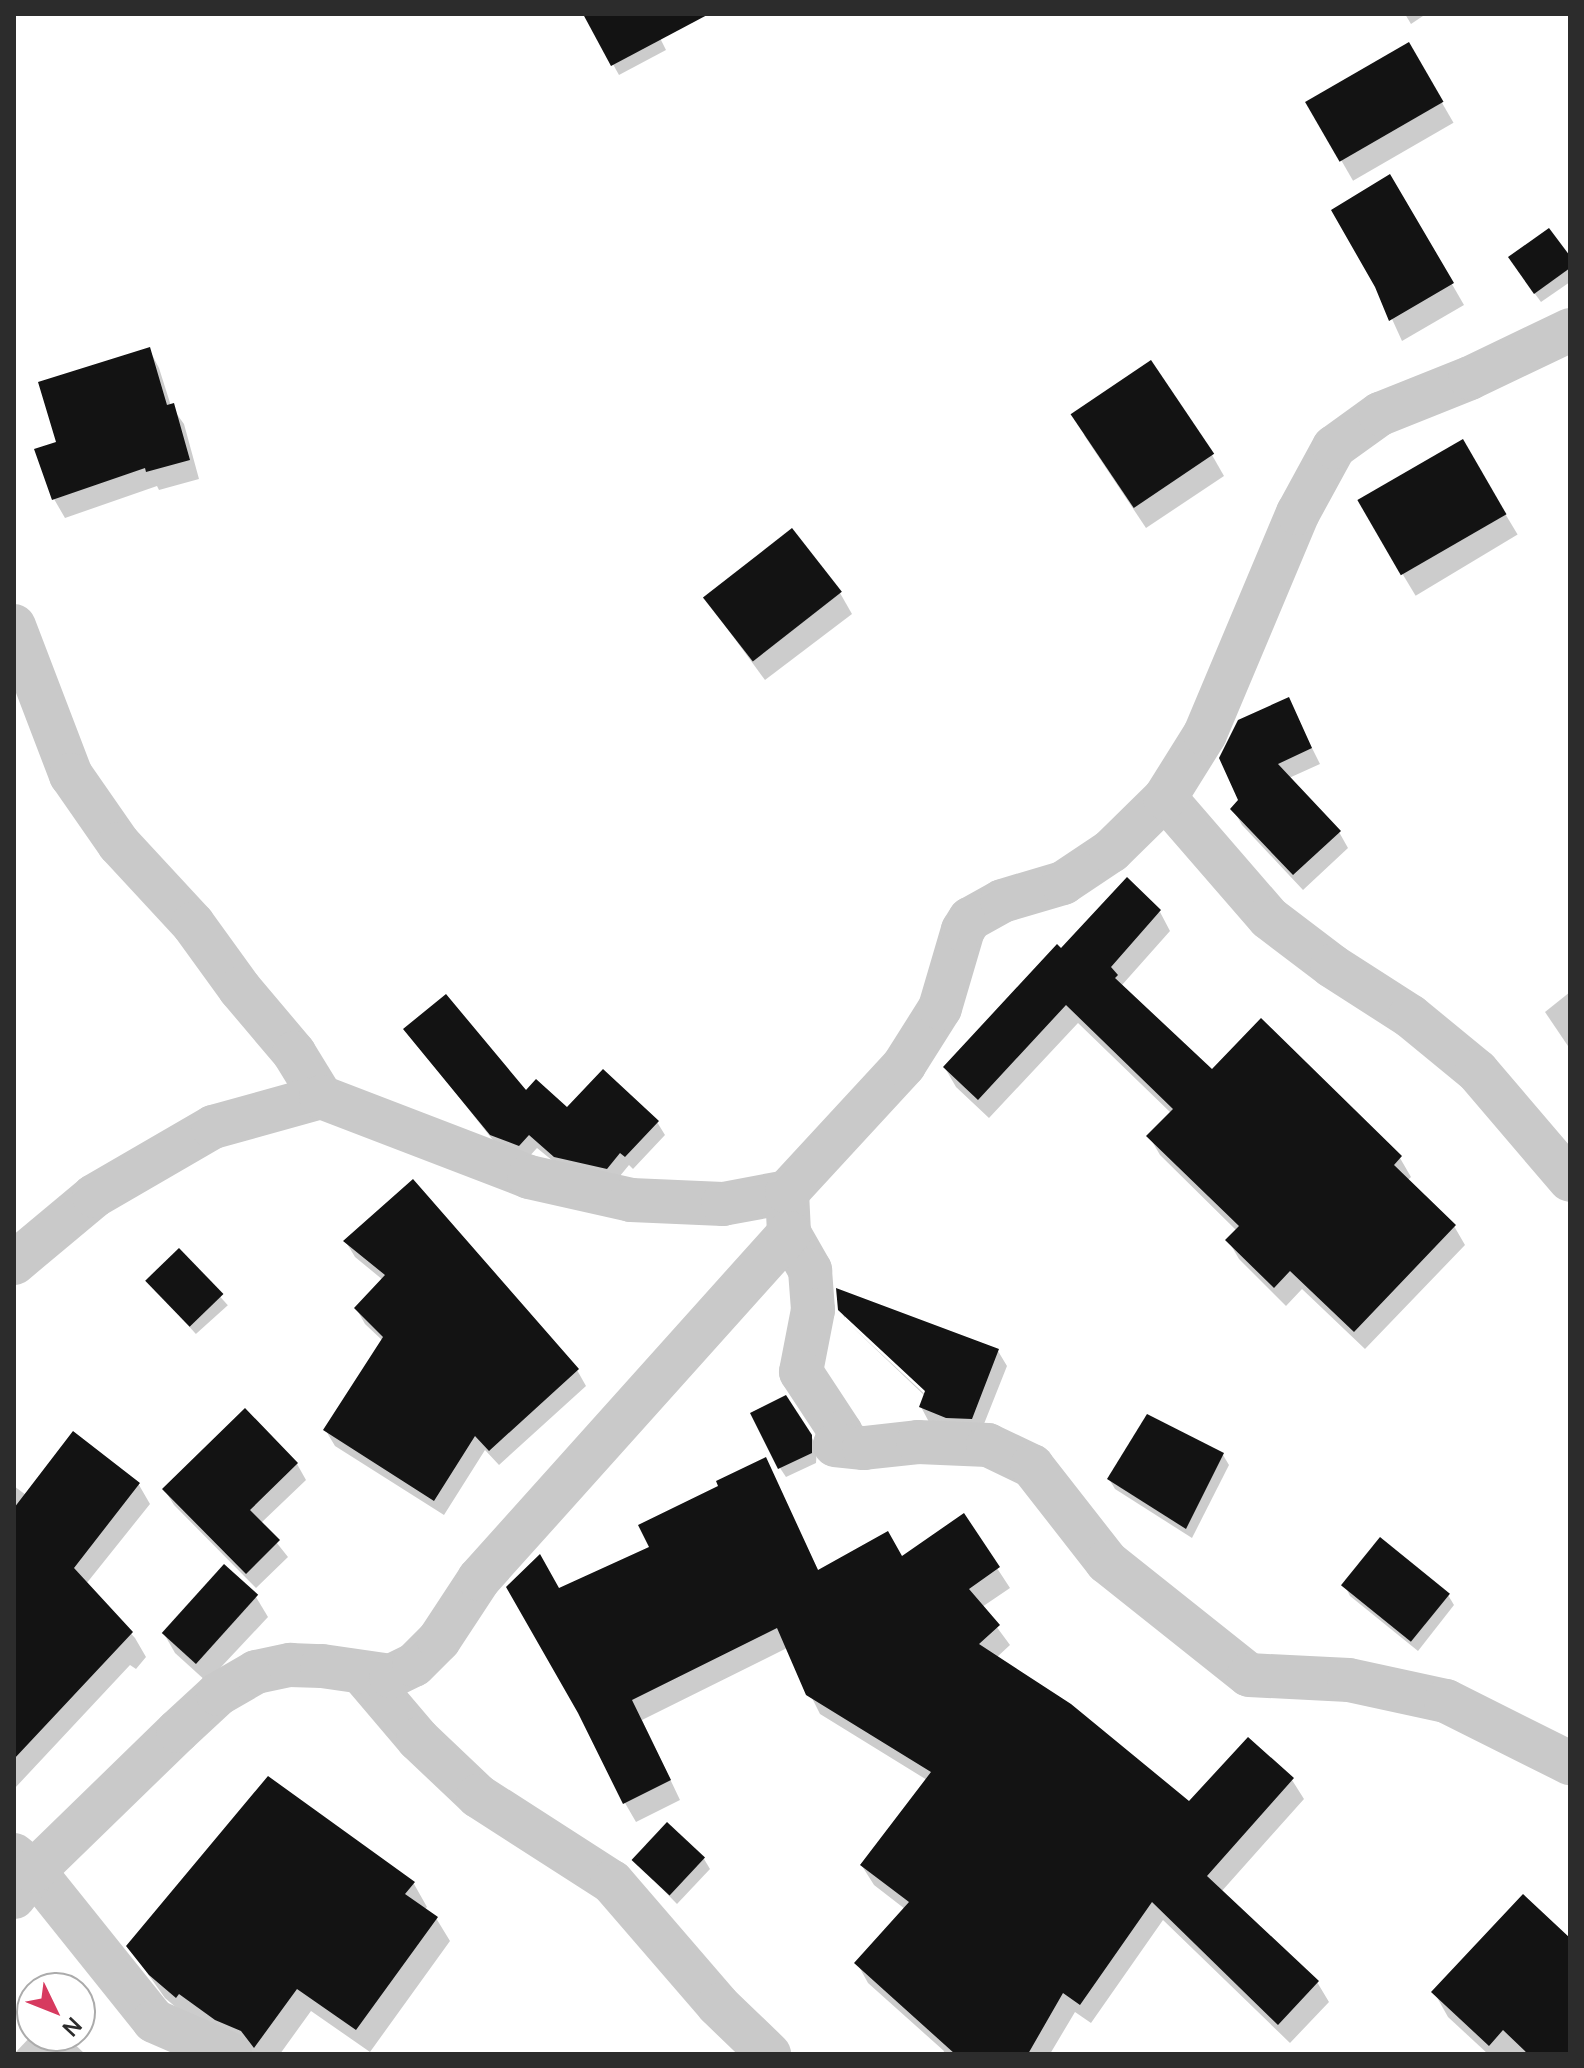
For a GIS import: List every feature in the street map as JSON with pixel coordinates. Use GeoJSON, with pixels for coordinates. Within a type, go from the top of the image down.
{"type":"FeatureCollection","features":[{"type":"Feature","properties":{"kind":"street"},"geometry":{"type":"LineString","coordinates":[[230,2054],[154,2021],[21,1874],[218,1694],[256,1672],[290,1665],[322,1666],[391,1676],[414,1665],[439,1640],[479,1579],[788,1212],[904,1065],[940,1008],[963,930],[970,919],[1002,901],[1063,883],[1111,851],[1165,798],[1205,734],[1298,513],[1334,447],[1380,414],[1470,378],[1570,330]]}},
{"type":"Feature","properties":{"kind":"street"},"geometry":{"type":"LineString","coordinates":[[14,626],[71,775],[119,844],[193,924],[240,989],[294,1053],[321,1097]]}},
{"type":"Feature","properties":{"kind":"street"},"geometry":{"type":"LineString","coordinates":[[1165,798],[1269,918],[1332,966],[1410,1016],[1477,1071],[1570,1180]]}},
{"type":"Feature","properties":{"kind":"street"},"geometry":{"type":"LineString","coordinates":[[14,1263],[94,1196],[213,1127],[321,1097],[529,1177],[631,1200],[723,1204],[788,1212]]}},
{"type":"Feature","properties":{"kind":"street"},"geometry":{"type":"LineString","coordinates":[[788,1212],[810,1270],[813,1310],[801,1372],[841,1433],[835,1445],[864,1448],[918,1442],[988,1445],[1032,1466],[1107,1562],[1249,1675],[1349,1680],[1446,1701],[1570,1763]]}},
{"type":"Feature","properties":{"kind":"street"},"geometry":{"type":"LineString","coordinates":[[362,1673],[418,1739],[478,1796],[612,1882],[718,2005],[769,2054]]}},
{"type":"Feature","properties":{"kind":"building"},"geometry":{"type":"Polygon","coordinates":[[[583,14],[709,14],[611,66],[583,14]]]}},
{"type":"Feature","properties":{"kind":"building"},"geometry":{"type":"Polygon","coordinates":[[[1409,42],[1444,102],[1340,162],[1305,102],[1409,42]]]}},
{"type":"Feature","properties":{"kind":"building"},"geometry":{"type":"Polygon","coordinates":[[[1390,174],[1454,283],[1389,321],[1375,287],[1331,210],[1390,174]]]}},
{"type":"Feature","properties":{"kind":"building"},"geometry":{"type":"Polygon","coordinates":[[[1549,228],[1570,256],[1570,268],[1534,294],[1508,257],[1549,228]]]}},
{"type":"Feature","properties":{"kind":"building"},"geometry":{"type":"Polygon","coordinates":[[[150,347],[167,405],[174,403],[190,460],[146,472],[145,468],[52,500],[34,449],[56,442],[38,382],[150,347]]]}},
{"type":"Feature","properties":{"kind":"building"},"geometry":{"type":"Polygon","coordinates":[[[1151,360],[1214,454],[1134,508],[1071,414],[1151,360]]]}},
{"type":"Feature","properties":{"kind":"building"},"geometry":{"type":"Polygon","coordinates":[[[1463,439],[1506,514],[1401,575],[1357,500],[1463,439]]]}},
{"type":"Feature","properties":{"kind":"building"},"geometry":{"type":"Polygon","coordinates":[[[792,528],[842,592],[753,661],[703,598],[792,528]]]}},
{"type":"Feature","properties":{"kind":"building"},"geometry":{"type":"Polygon","coordinates":[[[1289,697],[1312,748],[1278,764],[1341,831],[1293,875],[1230,809],[1238,800],[1219,758],[1238,720],[1289,697]]]}},
{"type":"Feature","properties":{"kind":"building"},"geometry":{"type":"Polygon","coordinates":[[[1127,877],[1161,910],[1111,967],[1118,975],[1115,978],[1212,1069],[1261,1018],[1402,1156],[1394,1165],[1456,1225],[1354,1332],[1290,1271],[1274,1288],[1225,1240],[1239,1226],[1146,1136],[1173,1109],[1066,1005],[978,1100],[943,1067],[1057,944],[1061,948],[1127,877]]]}},
{"type":"Feature","properties":{"kind":"building"},"geometry":{"type":"Polygon","coordinates":[[[446,994],[526,1090],[536,1079],[567,1107],[603,1069],[659,1121],[625,1157],[620,1153],[607,1169],[554,1157],[529,1135],[519,1146],[490,1135],[403,1029],[446,994]]]}},
{"type":"Feature","properties":{"kind":"building"},"geometry":{"type":"Polygon","coordinates":[[[413,1179],[579,1369],[489,1451],[475,1436],[434,1501],[323,1430],[383,1337],[354,1308],[385,1275],[343,1241],[413,1179]]]}},
{"type":"Feature","properties":{"kind":"building"},"geometry":{"type":"Polygon","coordinates":[[[179,1248],[223,1294],[190,1327],[145,1281],[179,1248]]]}},
{"type":"Feature","properties":{"kind":"building"},"geometry":{"type":"Polygon","coordinates":[[[836,1288],[999,1349],[972,1419],[946,1418],[919,1407],[925,1391],[838,1310],[836,1288]]]}},
{"type":"Feature","properties":{"kind":"building"},"geometry":{"type":"Polygon","coordinates":[[[786,1395],[812,1435],[812,1453],[778,1469],[750,1413],[786,1395]]]}},
{"type":"Feature","properties":{"kind":"building"},"geometry":{"type":"Polygon","coordinates":[[[245,1408],[298,1463],[250,1510],[280,1540],[246,1574],[162,1489],[245,1408]]]}},
{"type":"Feature","properties":{"kind":"building"},"geometry":{"type":"Polygon","coordinates":[[[1147,1414],[1224,1453],[1186,1529],[1107,1479],[1147,1414]]]}},
{"type":"Feature","properties":{"kind":"building"},"geometry":{"type":"Polygon","coordinates":[[[73,1431],[140,1483],[74,1568],[133,1632],[14,1759],[14,1508],[73,1431]]]}},
{"type":"Feature","properties":{"kind":"building"},"geometry":{"type":"Polygon","coordinates":[[[766,1457],[818,1570],[888,1531],[902,1556],[964,1513],[1000,1567],[969,1589],[1000,1625],[979,1644],[1071,1704],[1189,1801],[1248,1737],[1294,1778],[1207,1876],[1319,1981],[1278,2025],[1152,1902],[1080,2005],[1063,1993],[1028,2054],[955,2054],[854,1963],[909,1902],[860,1865],[931,1772],[806,1695],[777,1628],[632,1700],[671,1780],[623,1804],[578,1713],[506,1587],[540,1554],[559,1588],[649,1547],[638,1525],[718,1486],[716,1481],[766,1457]]]}},
{"type":"Feature","properties":{"kind":"building"},"geometry":{"type":"Polygon","coordinates":[[[1380,1537],[1450,1594],[1411,1642],[1341,1585],[1380,1537]]]}},
{"type":"Feature","properties":{"kind":"building"},"geometry":{"type":"Polygon","coordinates":[[[224,1564],[258,1595],[196,1664],[162,1633],[224,1564]]]}},
{"type":"Feature","properties":{"kind":"building"},"geometry":{"type":"Polygon","coordinates":[[[268,1776],[415,1882],[405,1894],[438,1917],[356,2030],[297,1989],[254,2048],[241,2031],[215,2020],[179,1994],[176,1998],[149,1975],[126,1946],[268,1776]]]}},
{"type":"Feature","properties":{"kind":"building"},"geometry":{"type":"Polygon","coordinates":[[[667,1822],[705,1857],[670,1895],[632,1860],[667,1822]]]}},
{"type":"Feature","properties":{"kind":"building"},"geometry":{"type":"Polygon","coordinates":[[[1523,1894],[1570,1938],[1570,2054],[1528,2054],[1503,2030],[1489,2046],[1431,1992],[1523,1894]]]}}]}
